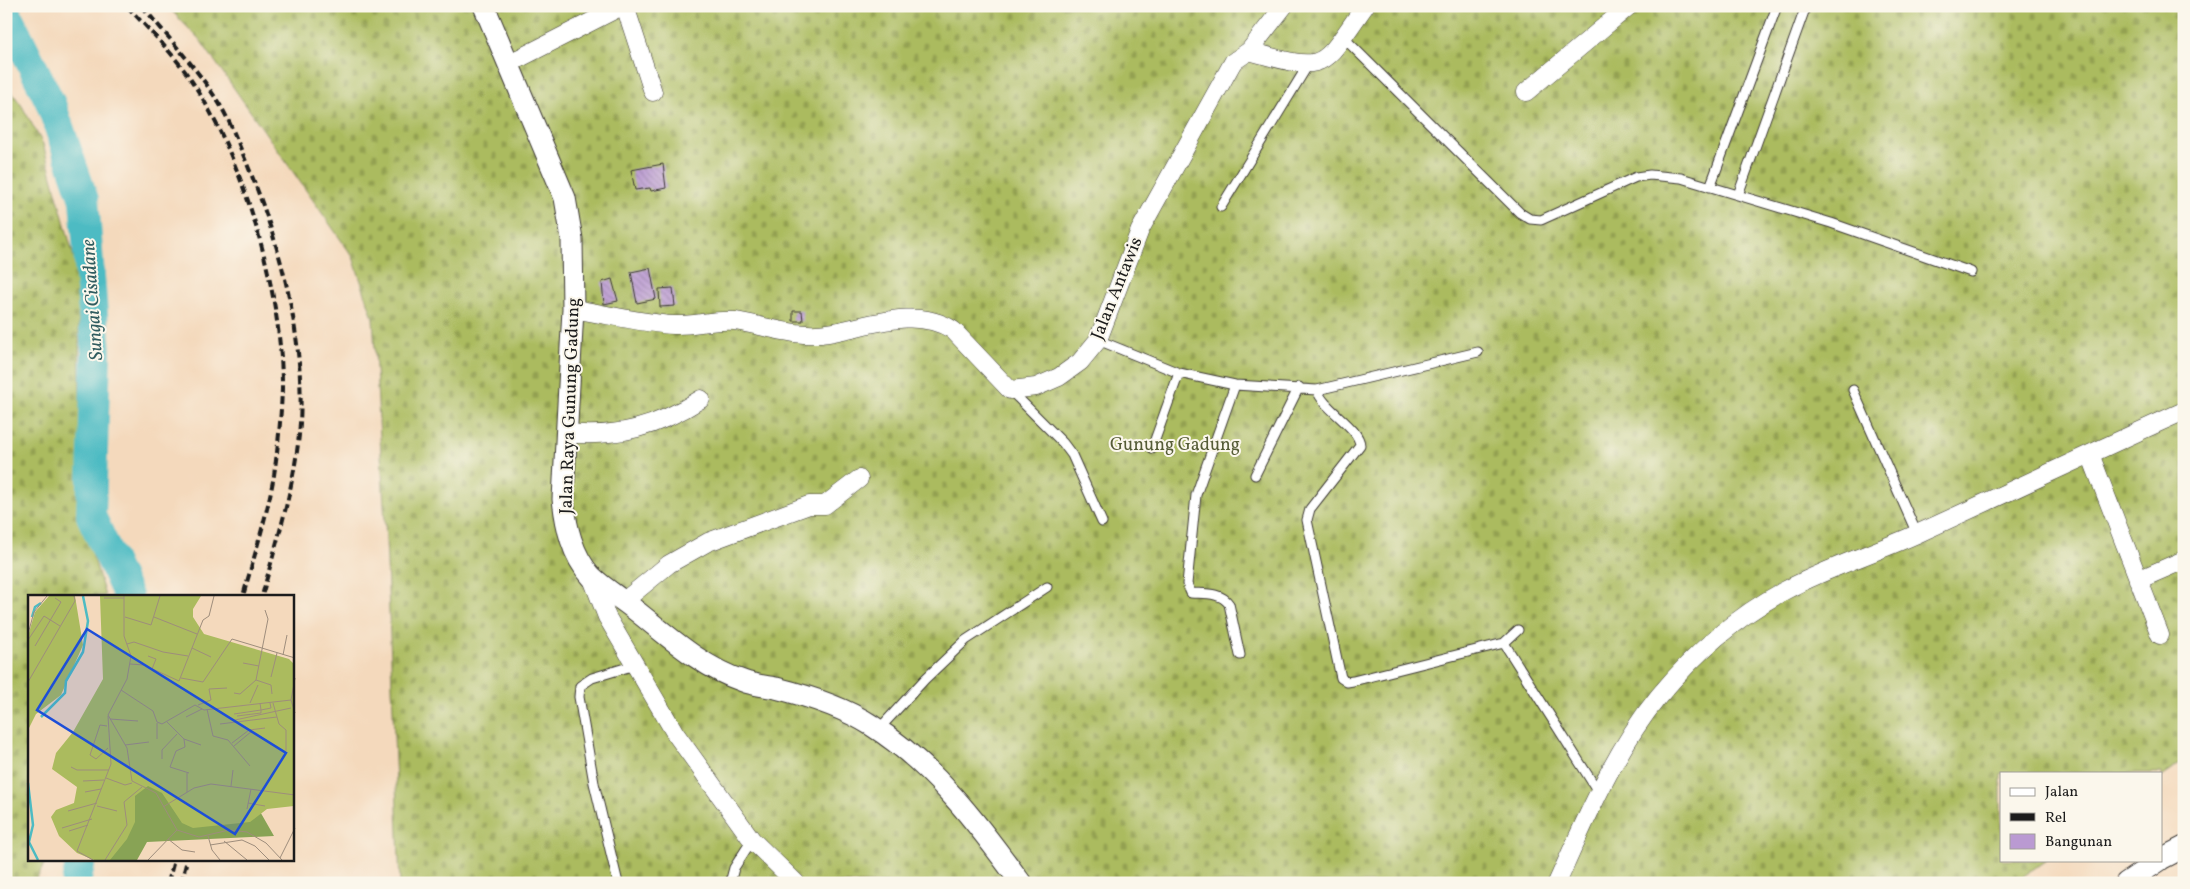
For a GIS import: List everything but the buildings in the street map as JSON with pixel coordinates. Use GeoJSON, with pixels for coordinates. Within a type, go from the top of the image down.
{"type":"FeatureCollection","features":[{"type":"Feature","properties":{"kind":"street","name":"Jalan Raya Gunung Gadung"},"geometry":{"type":"LineString","coordinates":[[484,6],[565,198],[572,239],[572,309],[563,499],[566,527],[574,550],[591,576],[684,648],[716,670],[743,682],[778,689],[835,706],[879,730],[901,745],[971,815],[1021,883]]}},
{"type":"Feature","properties":{"kind":"street"},"geometry":{"type":"LineString","coordinates":[[508,64],[624,6],[653,92]]}},
{"type":"Feature","properties":{"kind":"street","name":"Jalan Antawis"},"geometry":{"type":"LineString","coordinates":[[1010,390],[1036,387],[1059,377],[1080,362],[1098,340],[1140,230],[1233,62],[1249,51],[1284,6]]}},
{"type":"Feature","properties":{"kind":"street"},"geometry":{"type":"LineString","coordinates":[[1249,51],[1308,65],[1325,59],[1344,38],[1364,6]]}},
{"type":"Feature","properties":{"kind":"street"},"geometry":{"type":"LineString","coordinates":[[1526,92],[1629,6]]}},
{"type":"Feature","properties":{"kind":"street"},"geometry":{"type":"LineString","coordinates":[[572,309],[674,325],[735,321],[797,334],[828,333],[901,318],[929,319],[942,323],[953,330],[1010,390]]}},
{"type":"Feature","properties":{"kind":"street"},"geometry":{"type":"LineString","coordinates":[[566,434],[593,436],[656,424],[678,414],[701,399]]}},
{"type":"Feature","properties":{"kind":"street"},"geometry":{"type":"LineString","coordinates":[[1557,883],[1599,793],[1637,726],[1658,696],[1720,634],[1747,613],[1785,590],[1917,534],[2184,411]]}},
{"type":"Feature","properties":{"kind":"street"},"geometry":{"type":"LineString","coordinates":[[2090,454],[2160,634]]}},
{"type":"Feature","properties":{"kind":"street"},"geometry":{"type":"LineString","coordinates":[[624,601],[668,564],[708,542],[809,505],[825,505],[859,479]]}},
{"type":"Feature","properties":{"kind":"street"},"geometry":{"type":"LineString","coordinates":[[2138,580],[2184,560]]}},
{"type":"Feature","properties":{"kind":"street"},"geometry":{"type":"LineString","coordinates":[[591,576],[607,616],[675,733],[752,840],[796,883]]}},
{"type":"Feature","properties":{"kind":"street"},"geometry":{"type":"LineString","coordinates":[[2162,859],[2184,847]]}},
{"type":"Feature","properties":{"kind":"street"},"geometry":{"type":"LineString","coordinates":[[2126,883],[2157,862]]}},
{"type":"Feature","properties":{"kind":"lane"},"geometry":{"type":"LineString","coordinates":[[1710,187],[1777,6]]}},
{"type":"Feature","properties":{"kind":"lane"},"geometry":{"type":"LineString","coordinates":[[1738,195],[1806,6]]}},
{"type":"Feature","properties":{"kind":"lane"},"geometry":{"type":"LineString","coordinates":[[1344,38],[1520,213],[1530,219],[1541,220],[1622,182],[1643,176],[1664,175],[1681,178],[1831,223],[1971,272]]}},
{"type":"Feature","properties":{"kind":"lane"},"geometry":{"type":"LineString","coordinates":[[1221,207],[1308,65]]}},
{"type":"Feature","properties":{"kind":"lane"},"geometry":{"type":"LineString","coordinates":[[1098,340],[1179,373],[1235,385],[1299,387],[1317,390],[1478,352]]}},
{"type":"Feature","properties":{"kind":"lane"},"geometry":{"type":"LineString","coordinates":[[1152,448],[1179,373]]}},
{"type":"Feature","properties":{"kind":"lane"},"geometry":{"type":"LineString","coordinates":[[1235,385],[1196,495],[1187,584],[1191,593],[1221,595],[1225,598],[1229,604],[1240,655]]}},
{"type":"Feature","properties":{"kind":"lane"},"geometry":{"type":"LineString","coordinates":[[1255,475],[1299,387]]}},
{"type":"Feature","properties":{"kind":"lane"},"geometry":{"type":"LineString","coordinates":[[1010,390],[1063,443],[1072,455],[1102,522]]}},
{"type":"Feature","properties":{"kind":"lane"},"geometry":{"type":"LineString","coordinates":[[1317,390],[1325,404],[1356,435],[1360,444],[1310,509],[1307,520],[1341,678],[1346,682],[1353,681],[1504,643],[1518,630]]}},
{"type":"Feature","properties":{"kind":"lane"},"geometry":{"type":"LineString","coordinates":[[1853,390],[1917,534]]}},
{"type":"Feature","properties":{"kind":"lane"},"geometry":{"type":"LineString","coordinates":[[879,730],[925,679],[966,640],[1047,587]]}},
{"type":"Feature","properties":{"kind":"lane"},"geometry":{"type":"LineString","coordinates":[[1504,643],[1599,793]]}},
{"type":"Feature","properties":{"kind":"lane"},"geometry":{"type":"LineString","coordinates":[[618,883],[594,782],[579,697],[580,686],[592,678],[635,665]]}},
{"type":"Feature","properties":{"kind":"lane"},"geometry":{"type":"LineString","coordinates":[[730,883],[734,868],[752,840]]}},
{"type":"Feature","properties":{"kind":"green space","name":"Gunung Gadung"},"geometry":{"type":"Polygon","coordinates":[[[167,6],[2184,6],[2184,761],[2162,776],[2162,772],[2000,772],[2000,862],[2043,862],[2014,883],[400,883],[386,539],[373,318],[353,257],[200,40],[167,6]]]}},
{"type":"Feature","properties":{"kind":"green space"},"geometry":{"type":"Polygon","coordinates":[[[6,84],[22,106],[43,144],[78,272],[82,518],[105,595],[28,595],[28,862],[45,862],[35,883],[6,883],[6,84]]]}},
{"type":"Feature","properties":{"kind":"waterway","name":"Sungai Cisadane"},"geometry":{"type":"LineString","coordinates":[[6,12],[51,104],[84,200],[96,352],[91,516],[128,595]]}},
{"type":"Feature","properties":{"kind":"waterway","name":"Sungai Cisadane"},"geometry":{"type":"LineString","coordinates":[[76,883],[81,862]]}},
{"type":"Feature","properties":{"kind":"railway"},"geometry":{"type":"LineString","coordinates":[[127,6],[175,59],[209,109],[242,185],[267,269],[281,352],[281,411],[271,490],[243,595]]}},
{"type":"Feature","properties":{"kind":"railway"},"geometry":{"type":"LineString","coordinates":[[142,6],[198,74],[224,112],[269,222],[279,255],[294,322],[300,389],[298,445],[280,532],[262,595]]}},
{"type":"Feature","properties":{"kind":"railway"},"geometry":{"type":"LineString","coordinates":[[168,883],[173,862]]}},
{"type":"Feature","properties":{"kind":"railway"},"geometry":{"type":"LineString","coordinates":[[181,883],[186,862]]}}]}
